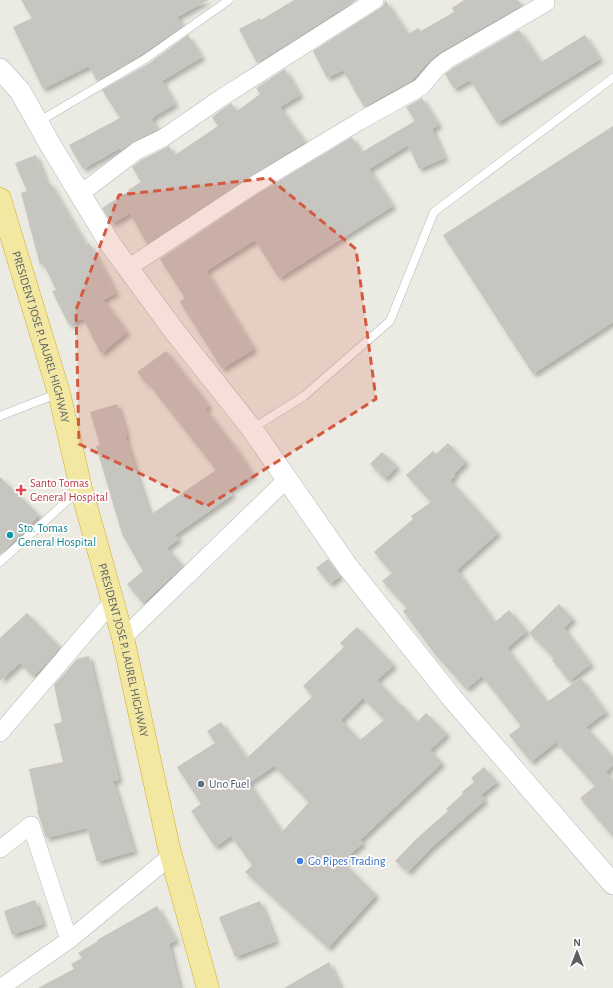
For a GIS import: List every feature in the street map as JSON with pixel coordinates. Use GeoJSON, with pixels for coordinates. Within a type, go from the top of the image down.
{"type":"FeatureCollection","features":[{"type":"Feature","properties":{"kind":"highway","name":"PRESIDENT JOSE P. LAUREL HIGHWAY"},"geometry":{"type":"LineString","coordinates":[[0,199],[59,393],[81,488],[123,638],[171,856],[208,988]]}},
{"type":"Feature","properties":{"kind":"street"},"geometry":{"type":"LineString","coordinates":[[80,194],[138,150],[163,138],[221,98],[375,0]]}},
{"type":"Feature","properties":{"kind":"street"},"geometry":{"type":"LineString","coordinates":[[128,268],[254,185],[360,121],[420,87],[437,68],[447,60],[546,3]]}},
{"type":"Feature","properties":{"kind":"street"},"geometry":{"type":"LineString","coordinates":[[0,69],[20,91],[37,123],[111,245],[175,332],[252,428],[348,567],[452,698],[613,884]]}},
{"type":"Feature","properties":{"kind":"street"},"geometry":{"type":"LineString","coordinates":[[123,638],[287,479]]}},
{"type":"Feature","properties":{"kind":"street"},"geometry":{"type":"LineString","coordinates":[[0,733],[113,601]]}},
{"type":"Feature","properties":{"kind":"street"},"geometry":{"type":"LineString","coordinates":[[0,849],[31,825],[69,940]]}},
{"type":"Feature","properties":{"kind":"street"},"geometry":{"type":"LineString","coordinates":[[0,988],[69,940],[171,856]]}},
{"type":"Feature","properties":{"kind":"lane"},"geometry":{"type":"LineString","coordinates":[[37,123],[145,59],[229,0]]}},
{"type":"Feature","properties":{"kind":"lane"},"geometry":{"type":"LineString","coordinates":[[252,428],[304,396],[390,321],[434,212],[613,78]]}},
{"type":"Feature","properties":{"kind":"lane"},"geometry":{"type":"LineString","coordinates":[[0,416],[59,393]]}},
{"type":"Feature","properties":{"kind":"lane"},"geometry":{"type":"LineString","coordinates":[[0,562],[81,488]]}},
{"type":"Feature","properties":{"kind":"highlighted area"},"geometry":{"type":"Polygon","coordinates":[[[269,178],[356,249],[376,399],[207,506],[79,444],[76,310],[119,195],[269,178]]]}},
{"type":"Feature","properties":{"kind":"building"},"geometry":{"type":"Polygon","coordinates":[[[21,0],[208,0],[177,17],[183,26],[142,54],[97,81],[89,66],[43,89],[13,27],[32,18],[21,0]]]}},
{"type":"Feature","properties":{"kind":"building"},"geometry":{"type":"Polygon","coordinates":[[[294,0],[356,0],[257,63],[239,29],[260,18],[261,20],[294,0]]]}},
{"type":"Feature","properties":{"kind":"building"},"geometry":{"type":"Polygon","coordinates":[[[385,0],[408,34],[418,28],[421,31],[454,12],[452,8],[464,0],[518,0],[522,5],[442,51],[429,61],[412,80],[364,107],[343,70],[327,78],[313,51],[380,8],[384,5],[385,0]]]}},
{"type":"Feature","properties":{"kind":"building"},"geometry":{"type":"Polygon","coordinates":[[[519,30],[541,62],[585,35],[600,59],[497,123],[470,80],[454,89],[445,74],[519,30]]]}},
{"type":"Feature","properties":{"kind":"building"},"geometry":{"type":"Polygon","coordinates":[[[188,35],[202,57],[162,81],[175,104],[151,119],[158,129],[83,169],[69,145],[120,118],[102,90],[148,64],[188,35]]]}},
{"type":"Feature","properties":{"kind":"building"},"geometry":{"type":"Polygon","coordinates":[[[285,69],[300,95],[280,107],[305,142],[147,244],[130,213],[112,224],[102,208],[141,182],[132,167],[143,159],[169,146],[175,155],[218,126],[212,117],[231,103],[237,111],[260,94],[256,88],[285,69]]]}},
{"type":"Feature","properties":{"kind":"building"},"geometry":{"type":"Polygon","coordinates":[[[422,98],[439,125],[432,129],[445,158],[419,169],[408,145],[369,169],[393,206],[279,278],[255,240],[206,271],[254,349],[222,369],[180,302],[185,298],[160,259],[259,193],[352,137],[362,152],[415,121],[406,107],[422,98]]]}},
{"type":"Feature","properties":{"kind":"building"},"geometry":{"type":"Polygon","coordinates":[[[613,126],[613,322],[533,374],[443,235],[613,126]]]}},
{"type":"Feature","properties":{"kind":"building"},"geometry":{"type":"Polygon","coordinates":[[[36,155],[47,184],[50,183],[86,245],[89,243],[116,293],[103,300],[127,332],[101,354],[83,318],[69,325],[52,291],[56,290],[43,263],[40,265],[21,193],[27,191],[15,163],[36,155]]]}},
{"type":"Feature","properties":{"kind":"building"},"geometry":{"type":"Polygon","coordinates":[[[166,351],[209,406],[205,409],[236,449],[253,475],[229,491],[232,495],[175,535],[179,539],[167,548],[183,566],[143,603],[127,584],[143,571],[122,534],[96,446],[100,445],[90,412],[117,404],[127,436],[125,437],[150,515],[216,470],[148,383],[147,384],[137,372],[166,351]]]}},
{"type":"Feature","properties":{"kind":"building"},"geometry":{"type":"Polygon","coordinates":[[[448,443],[466,462],[450,480],[498,533],[457,570],[495,622],[509,610],[527,631],[507,648],[547,702],[581,678],[606,712],[586,727],[613,757],[613,765],[606,772],[613,780],[613,837],[580,798],[595,786],[556,742],[531,762],[509,735],[521,726],[482,676],[466,689],[434,653],[403,611],[407,608],[382,581],[392,573],[374,552],[413,519],[411,516],[431,502],[406,475],[433,451],[436,454],[448,443]]]}},
{"type":"Feature","properties":{"kind":"building"},"geometry":{"type":"Polygon","coordinates":[[[382,452],[397,466],[385,479],[370,464],[382,452]]]}},
{"type":"Feature","properties":{"kind":"building","name":"Sto. Tomas General Hospital"},"geometry":{"type":"Polygon","coordinates":[[[0,477],[39,515],[0,555],[0,477]]]}},
{"type":"Feature","properties":{"kind":"building"},"geometry":{"type":"Polygon","coordinates":[[[328,559],[340,576],[330,584],[316,568],[328,559]]]}},
{"type":"Feature","properties":{"kind":"building"},"geometry":{"type":"Polygon","coordinates":[[[559,604],[573,619],[564,628],[591,664],[569,681],[552,660],[554,658],[529,633],[559,604]]]}},
{"type":"Feature","properties":{"kind":"building"},"geometry":{"type":"Polygon","coordinates":[[[27,613],[60,647],[48,662],[33,676],[20,663],[0,681],[0,638],[27,613]]]}},
{"type":"Feature","properties":{"kind":"building"},"geometry":{"type":"Polygon","coordinates":[[[357,627],[394,665],[377,680],[417,722],[426,713],[447,734],[430,750],[442,763],[360,840],[363,843],[342,861],[376,895],[328,948],[245,872],[252,865],[231,836],[215,847],[191,811],[201,804],[177,767],[215,743],[207,731],[221,722],[247,758],[313,696],[303,686],[344,647],[340,643],[357,627]],[[363,698],[341,720],[360,740],[384,720],[363,698]],[[274,766],[249,783],[282,832],[309,802],[274,766]]]}},
{"type":"Feature","properties":{"kind":"building"},"geometry":{"type":"Polygon","coordinates":[[[89,656],[119,780],[113,781],[134,851],[97,862],[87,828],[46,838],[37,810],[29,769],[63,762],[54,724],[62,722],[54,685],[77,659],[89,656]]]}},
{"type":"Feature","properties":{"kind":"building"},"geometry":{"type":"Polygon","coordinates":[[[484,767],[497,782],[481,795],[485,800],[431,848],[408,872],[395,861],[416,839],[448,811],[446,809],[474,782],[471,778],[484,767]]]}},
{"type":"Feature","properties":{"kind":"building"},"geometry":{"type":"Polygon","coordinates":[[[35,900],[43,924],[12,935],[4,911],[35,900]]]}},
{"type":"Feature","properties":{"kind":"building"},"geometry":{"type":"Polygon","coordinates":[[[260,901],[276,941],[235,957],[219,917],[260,901]]]}},
{"type":"Feature","properties":{"kind":"building"},"geometry":{"type":"Polygon","coordinates":[[[157,906],[176,940],[169,944],[180,988],[38,988],[74,969],[71,964],[82,958],[78,953],[98,941],[97,940],[157,906]]]}},
{"type":"Feature","properties":{"kind":"building"},"geometry":{"type":"Polygon","coordinates":[[[329,962],[341,988],[284,988],[329,962]]]}},
{"type":"Feature","properties":{"kind":"place","name":"Santo Tomas General Hospital"},"geometry":{"type":"Point","coordinates":[21,490]}},
{"type":"Feature","properties":{"kind":"place","name":"Sto. Tomas General Hospital"},"geometry":{"type":"Point","coordinates":[10,535]}},
{"type":"Feature","properties":{"kind":"place","name":"Uno Fuel"},"geometry":{"type":"Point","coordinates":[201,784]}},
{"type":"Feature","properties":{"kind":"place","name":"Go Pipes Trading"},"geometry":{"type":"Point","coordinates":[300,861]}}]}
